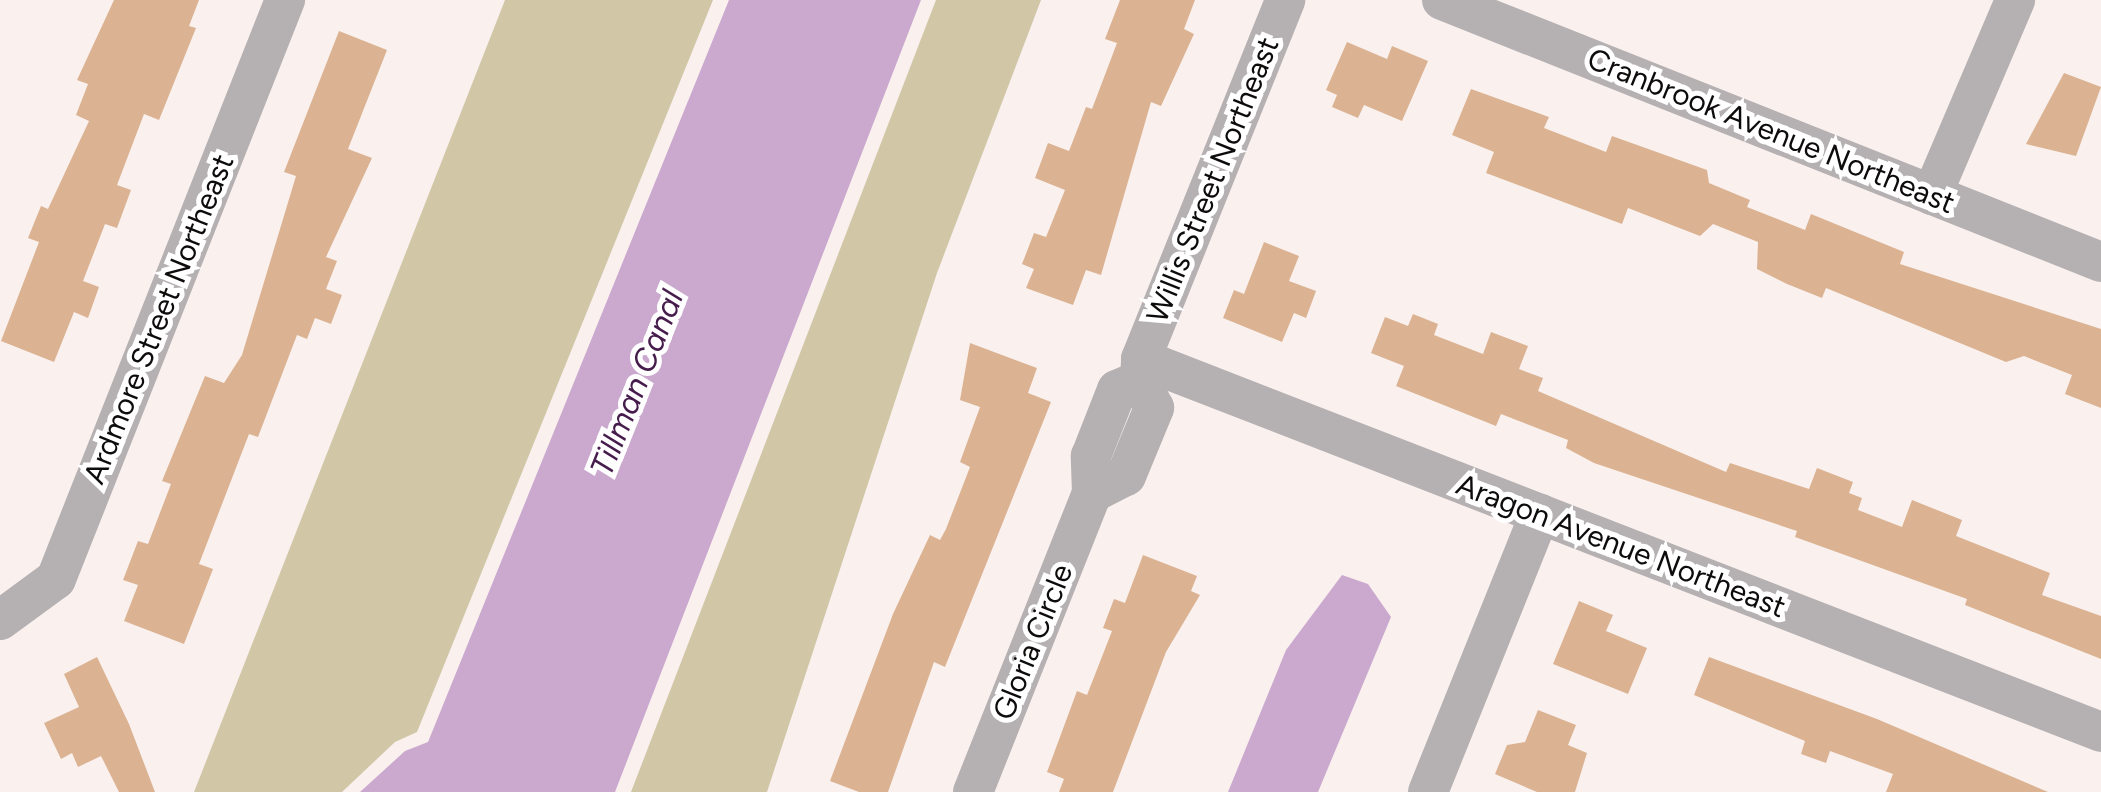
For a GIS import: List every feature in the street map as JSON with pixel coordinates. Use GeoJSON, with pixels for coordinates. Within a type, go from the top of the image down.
{"type":"FeatureCollection","features":[{"type":"Feature","properties":{"kind":"street","name":"Ardmore Street Northeast"},"geometry":{"type":"LineString","coordinates":[[4,620],[56,579],[285,0]]}},
{"type":"Feature","properties":{"kind":"street","name":"Willis Street Northeast"},"geometry":{"type":"LineString","coordinates":[[1140,370],[1285,0]]}},
{"type":"Feature","properties":{"kind":"street","name":"Cranbrook Avenue Northeast"},"geometry":{"type":"LineString","coordinates":[[1442,0],[2101,262]]}},
{"type":"Feature","properties":{"kind":"street"},"geometry":{"type":"LineString","coordinates":[[1932,195],[2015,0]]}},
{"type":"Feature","properties":{"kind":"street","name":"Gloria Circle"},"geometry":{"type":"LineString","coordinates":[[973,792],[1092,492],[1132,464],[1154,408],[1140,370]]}},
{"type":"Feature","properties":{"kind":"street","name":"Aragon Avenue Northeast"},"geometry":{"type":"LineString","coordinates":[[1140,370],[1540,514],[2101,732]]}},
{"type":"Feature","properties":{"kind":"street"},"geometry":{"type":"LineString","coordinates":[[1428,792],[1540,514]]}},
{"type":"Feature","properties":{"kind":"shaded area"},"geometry":{"type":"Polygon","coordinates":[[[505,0],[713,0],[417,732],[395,742],[342,792],[194,792],[505,0]]]}},
{"type":"Feature","properties":{"kind":"shaded area"},"geometry":{"type":"Polygon","coordinates":[[[936,0],[1041,0],[937,273],[767,792],[631,792],[936,0]]]}},
{"type":"Feature","properties":{"kind":"water","name":"Tillman Canal"},"geometry":{"type":"Polygon","coordinates":[[[729,0],[921,0],[615,792],[360,792],[405,751],[428,742],[729,0]]]}},
{"type":"Feature","properties":{"kind":"water"},"geometry":{"type":"Polygon","coordinates":[[[1342,575],[1368,584],[1391,617],[1318,792],[1228,792],[1286,650],[1342,575]]]}},
{"type":"Feature","properties":{"kind":"building"},"geometry":{"type":"Polygon","coordinates":[[[114,0],[199,0],[189,26],[196,28],[159,120],[144,114],[117,185],[131,190],[117,228],[105,224],[83,281],[99,287],[88,318],[74,312],[54,362],[1,341],[39,242],[28,238],[41,206],[48,209],[89,121],[76,115],[88,84],[77,80],[114,0]]]}},
{"type":"Feature","properties":{"kind":"building"},"geometry":{"type":"Polygon","coordinates":[[[1120,0],[1195,0],[1184,29],[1194,34],[1161,106],[1151,102],[1101,275],[1086,270],[1073,305],[1026,288],[1034,269],[1022,264],[1034,233],[1046,237],[1065,190],[1035,178],[1048,143],[1069,151],[1086,107],[1092,109],[1117,43],[1105,39],[1120,0]]]}},
{"type":"Feature","properties":{"kind":"building"},"geometry":{"type":"Polygon","coordinates":[[[339,31],[387,50],[348,149],[372,158],[326,257],[337,261],[326,289],[342,295],[331,324],[315,318],[307,339],[297,335],[258,437],[249,434],[199,564],[213,569],[184,644],[124,621],[138,585],[123,580],[138,541],[148,544],[171,484],[162,481],[205,376],[224,383],[242,355],[296,176],[284,172],[339,31]]]}},
{"type":"Feature","properties":{"kind":"building"},"geometry":{"type":"Polygon","coordinates":[[[1347,42],[1387,59],[1392,46],[1428,61],[1402,121],[1364,105],[1358,118],[1332,107],[1337,95],[1326,90],[1347,42]]]}},
{"type":"Feature","properties":{"kind":"building"},"geometry":{"type":"Polygon","coordinates":[[[2064,73],[2101,87],[2076,156],[2026,144],[2064,73]]]}},
{"type":"Feature","properties":{"kind":"building"},"geometry":{"type":"Polygon","coordinates":[[[1471,89],[1549,117],[1544,128],[1606,152],[1612,136],[1707,170],[1709,183],[1750,200],[1747,207],[1805,230],[1811,214],[1904,252],[1900,264],[2101,329],[2101,408],[2065,394],[2072,375],[2024,356],[2006,362],[1826,288],[1822,298],[1787,284],[1757,269],[1758,242],[1713,224],[1700,236],[1628,208],[1622,224],[1486,173],[1494,152],[1452,135],[1471,89]]]}},
{"type":"Feature","properties":{"kind":"building"},"geometry":{"type":"Polygon","coordinates":[[[1264,242],[1299,256],[1289,281],[1316,291],[1306,318],[1294,313],[1282,342],[1223,318],[1234,290],[1244,294],[1264,242]]]}},
{"type":"Feature","properties":{"kind":"building"},"geometry":{"type":"Polygon","coordinates":[[[1413,314],[1438,324],[1434,335],[1483,354],[1491,332],[1528,346],[1519,369],[1543,378],[1538,391],[1726,472],[1730,463],[1809,489],[1817,468],[1853,482],[1849,493],[1862,498],[1858,510],[1902,527],[1912,500],[1962,520],[1956,536],[2050,573],[2042,595],[2101,616],[2101,659],[1965,605],[1967,599],[1795,537],[1797,531],[1594,463],[1566,448],[1568,440],[1501,414],[1496,426],[1396,386],[1404,366],[1371,353],[1385,317],[1408,326],[1413,314]]]}},
{"type":"Feature","properties":{"kind":"building"},"geometry":{"type":"Polygon","coordinates":[[[970,343],[1037,368],[1028,393],[1051,402],[945,667],[934,662],[888,792],[859,792],[830,781],[893,614],[930,535],[940,540],[946,529],[970,467],[960,462],[980,407],[960,400],[970,343]]]}},
{"type":"Feature","properties":{"kind":"building"},"geometry":{"type":"Polygon","coordinates":[[[1143,555],[1197,576],[1191,591],[1200,595],[1166,652],[1113,792],[1059,792],[1064,779],[1047,772],[1077,691],[1087,695],[1112,631],[1103,628],[1114,599],[1125,603],[1143,555]]]}},
{"type":"Feature","properties":{"kind":"building"},"geometry":{"type":"Polygon","coordinates":[[[1579,601],[1613,615],[1606,631],[1647,648],[1628,694],[1553,664],[1579,601]]]}},
{"type":"Feature","properties":{"kind":"building"},"geometry":{"type":"Polygon","coordinates":[[[97,657],[155,792],[119,792],[101,756],[78,767],[72,753],[61,759],[44,723],[79,707],[64,674],[97,657]]]}},
{"type":"Feature","properties":{"kind":"building"},"geometry":{"type":"Polygon","coordinates":[[[1709,657],[1877,719],[2048,792],[1886,792],[1893,774],[1830,751],[1826,763],[1801,754],[1805,741],[1694,695],[1709,657]]]}},
{"type":"Feature","properties":{"kind":"building"},"geometry":{"type":"Polygon","coordinates":[[[1538,710],[1576,725],[1568,745],[1587,753],[1575,792],[1537,792],[1495,774],[1507,745],[1525,742],[1538,710]]]}}]}
